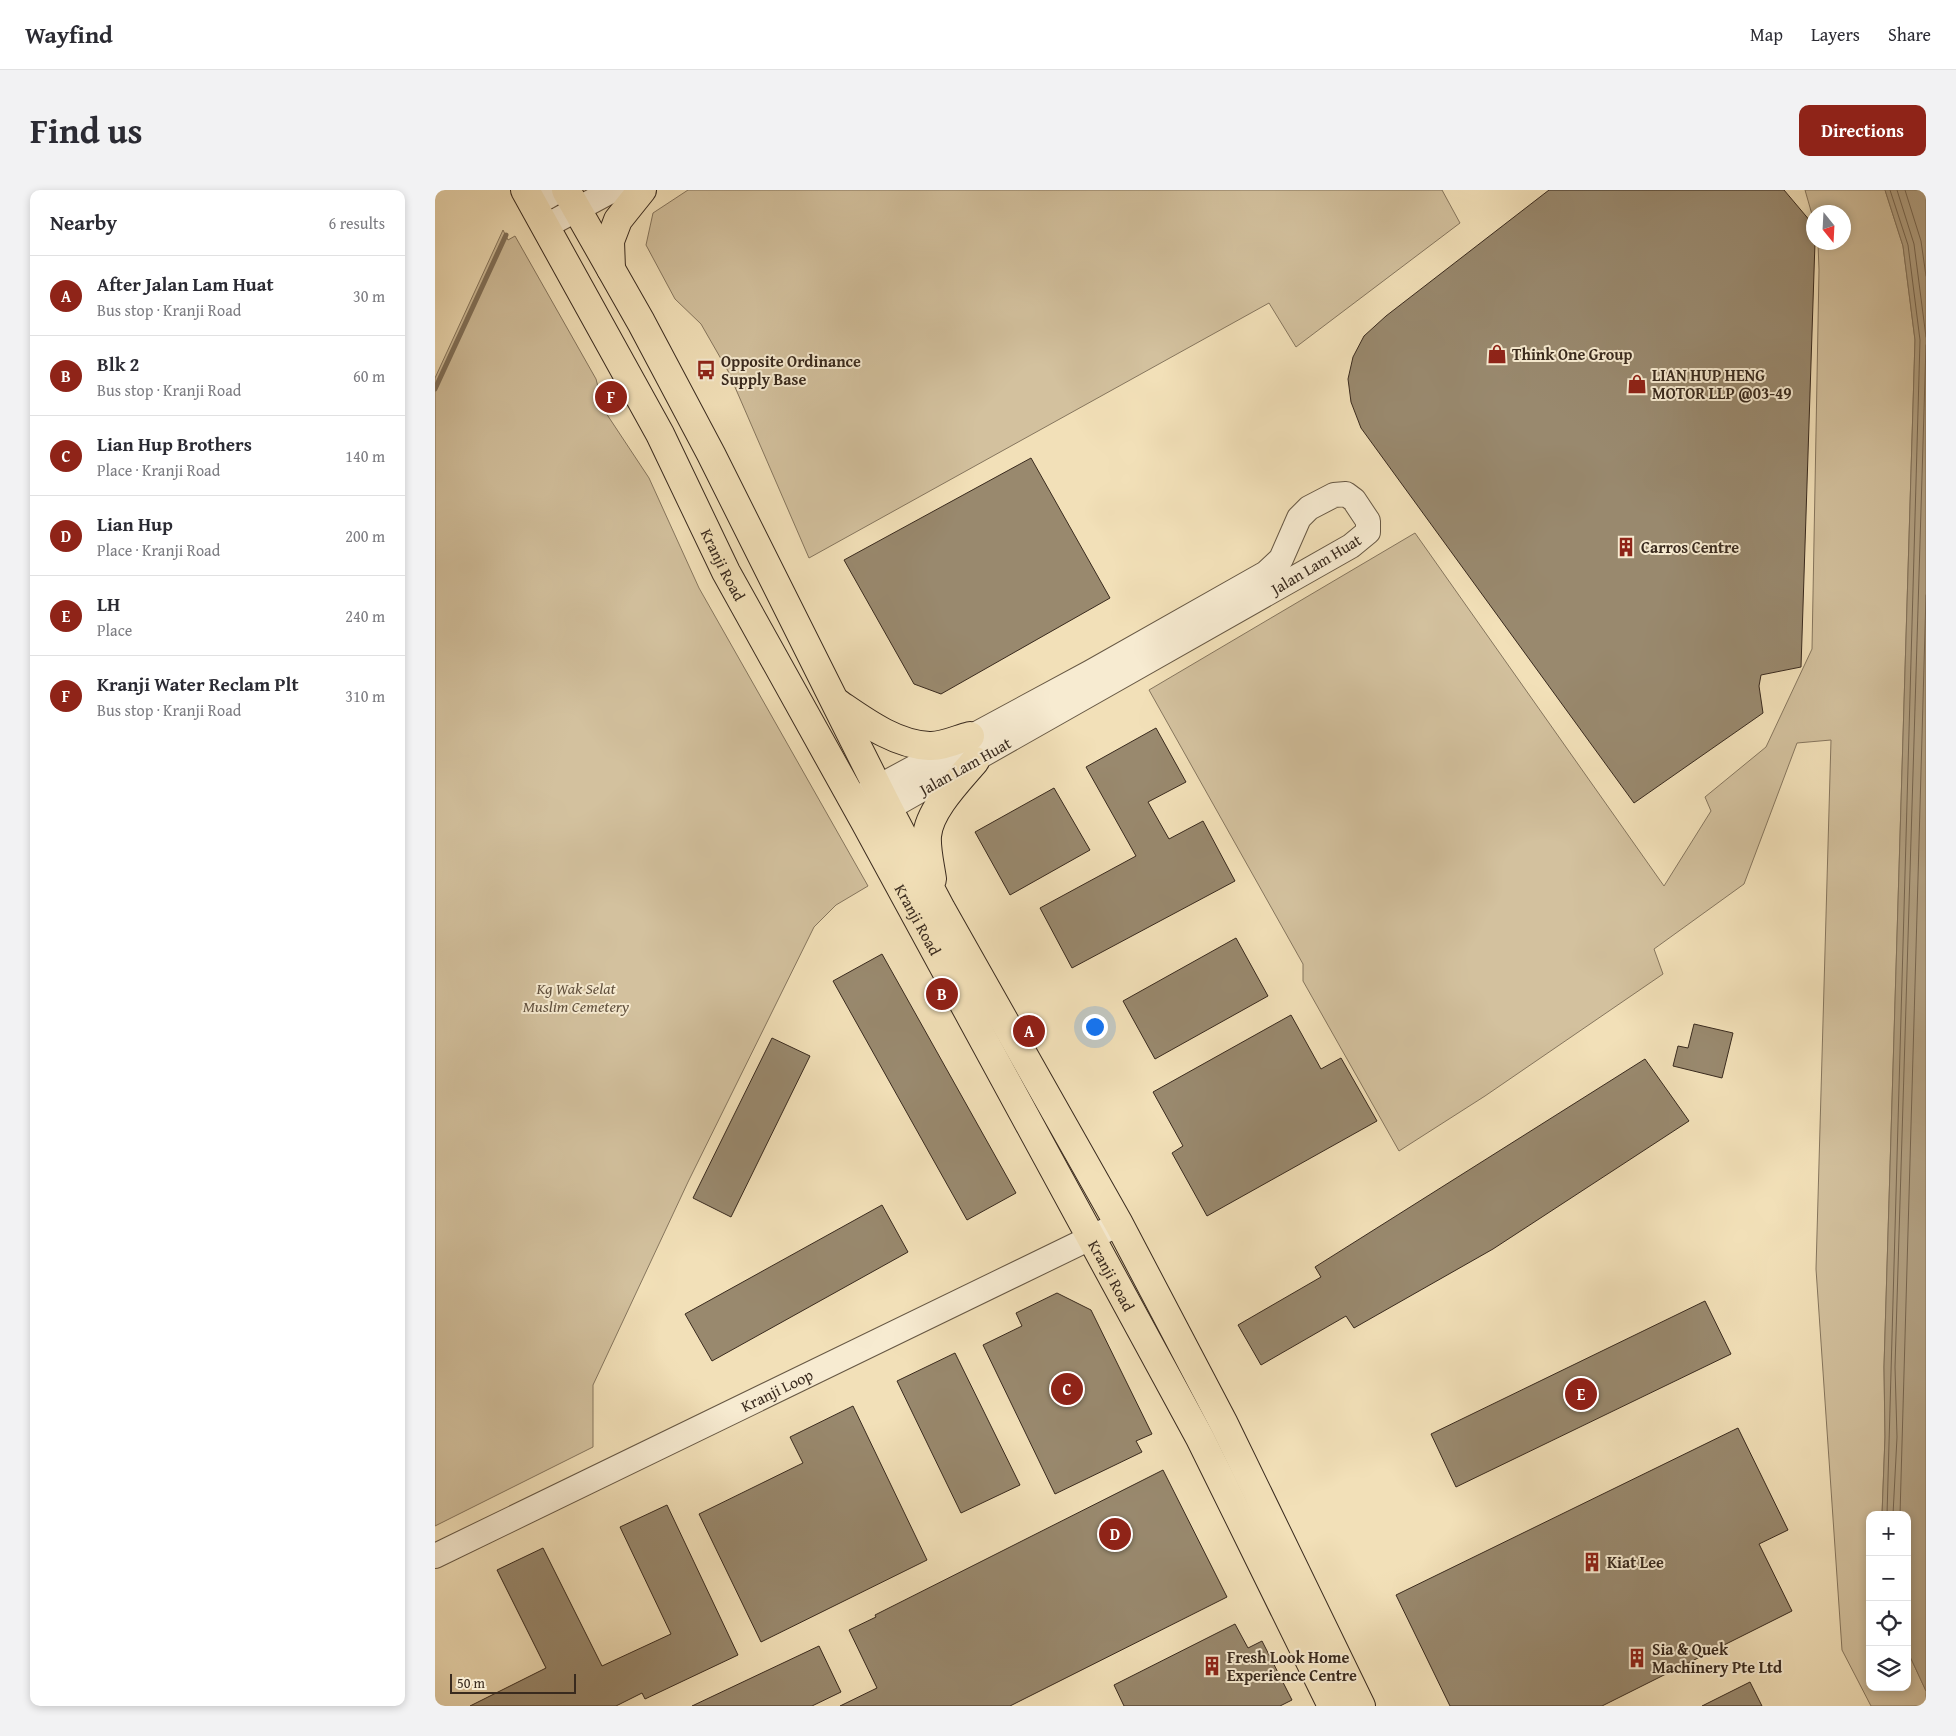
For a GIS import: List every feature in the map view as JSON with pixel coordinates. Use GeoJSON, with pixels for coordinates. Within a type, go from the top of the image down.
{"type":"FeatureCollection","features":[{"type":"Feature","properties":{"kind":"main road"},"geometry":{"type":"LineString","coordinates":[[611,269],[610,241],[618,220],[642,190]]}},
{"type":"Feature","properties":{"kind":"main road","name":"Kranji Road"},"geometry":{"type":"LineString","coordinates":[[568,196],[611,269],[706,445],[835,701],[871,804],[1092,1238],[1200,1438],[1332,1706]]}},
{"type":"Feature","properties":{"kind":"main road","name":"Kranji Road"},"geometry":{"type":"LineString","coordinates":[[534,207],[660,434],[726,572],[871,804],[933,894],[983,987],[1119,1224],[1224,1424],[1361,1706]]}},
{"type":"Feature","properties":{"kind":"main road"},"geometry":{"type":"LineString","coordinates":[[726,572],[756,546]]}},
{"type":"Feature","properties":{"kind":"main road"},"geometry":{"type":"LineString","coordinates":[[835,701],[864,721],[898,739],[930,746],[973,748],[929,824],[927,838],[933,894]]}},
{"type":"Feature","properties":{"kind":"street"},"geometry":{"type":"LineString","coordinates":[[534,207],[568,196],[613,190]]}},
{"type":"Feature","properties":{"kind":"street","name":"Jalan Lam Huat"},"geometry":{"type":"LineString","coordinates":[[871,804],[1351,546],[1368,532],[1368,521],[1354,500],[1346,494],[1334,495],[1321,500],[1299,518],[1281,559],[1266,573],[1091,672],[973,748]]}},
{"type":"Feature","properties":{"kind":"street","name":"Kranji Loop"},"geometry":{"type":"LineString","coordinates":[[435,1556],[1119,1224]]}},
{"type":"Feature","properties":{"kind":"green space"},"geometry":{"type":"Polygon","coordinates":[[[688,190],[1442,190],[1460,223],[1296,347],[1269,303],[809,558],[728,371],[701,324],[675,299],[646,245],[653,213],[688,190]]]}},
{"type":"Feature","properties":{"kind":"green space"},"geometry":{"type":"Polygon","coordinates":[[[1805,190],[1885,190],[1903,246],[1915,340],[1884,1367],[1885,1437],[1882,1511],[1866,1511],[1866,1691],[1911,1691],[1911,1659],[1926,1691],[1926,1706],[1871,1706],[1842,1650],[1816,1269],[1831,740],[1797,743],[1744,884],[1654,949],[1663,974],[1485,1096],[1399,1151],[1303,981],[1303,964],[1149,690],[1415,533],[1664,886],[1711,811],[1705,797],[1766,747],[1812,649],[1818,250],[1851,250],[1851,205],[1809,205],[1805,190]]]}},
{"type":"Feature","properties":{"kind":"green space","name":"Kg Wak Selat Muslim Cemetery"},"geometry":{"type":"Polygon","coordinates":[[[503,230],[508,240],[515,236],[596,379],[604,410],[649,478],[699,588],[868,886],[836,905],[814,927],[688,1182],[593,1385],[593,1447],[435,1526],[435,378],[503,230]]]}},
{"type":"Feature","properties":{"kind":"water"},"geometry":{"type":"Polygon","coordinates":[[[1885,190],[1926,190],[1926,1691],[1911,1659],[1911,1511],[1882,1511],[1885,1437],[1884,1367],[1915,340],[1903,246],[1885,190]]]}},
{"type":"Feature","properties":{"kind":"building","name":"Carros Centre"},"geometry":{"type":"Polygon","coordinates":[[[1549,190],[1784,190],[1806,216],[1806,250],[1815,250],[1801,667],[1761,675],[1759,686],[1763,713],[1634,803],[1361,428],[1351,402],[1348,379],[1353,357],[1364,336],[1386,316],[1549,190]]]}},
{"type":"Feature","properties":{"kind":"building"},"geometry":{"type":"Polygon","coordinates":[[[1031,458],[1110,598],[941,694],[914,684],[844,560],[1031,458]]]}},
{"type":"Feature","properties":{"kind":"building"},"geometry":{"type":"Polygon","coordinates":[[[1156,728],[1186,782],[1148,802],[1169,839],[1203,821],[1235,881],[1072,968],[1040,908],[1136,856],[1086,767],[1156,728]]]}},
{"type":"Feature","properties":{"kind":"building"},"geometry":{"type":"Polygon","coordinates":[[[1054,788],[1090,850],[1010,895],[975,832],[1054,788]]]}},
{"type":"Feature","properties":{"kind":"building"},"geometry":{"type":"Polygon","coordinates":[[[1236,938],[1268,996],[1155,1059],[1123,1001],[1236,938]]]}},
{"type":"Feature","properties":{"kind":"building"},"geometry":{"type":"Polygon","coordinates":[[[882,954],[1016,1193],[967,1220],[833,981],[882,954]]]}},
{"type":"Feature","properties":{"kind":"building"},"geometry":{"type":"Polygon","coordinates":[[[1291,1015],[1321,1069],[1341,1058],[1377,1121],[1207,1216],[1172,1153],[1183,1146],[1153,1092],[1291,1015]]]}},
{"type":"Feature","properties":{"kind":"building"},"geometry":{"type":"Polygon","coordinates":[[[1694,1024],[1733,1033],[1722,1078],[1673,1066],[1678,1046],[1688,1048],[1694,1024]]]}},
{"type":"Feature","properties":{"kind":"building"},"geometry":{"type":"Polygon","coordinates":[[[772,1038],[810,1056],[731,1217],[693,1198],[772,1038]]]}},
{"type":"Feature","properties":{"kind":"building"},"geometry":{"type":"Polygon","coordinates":[[[1645,1059],[1689,1121],[1493,1249],[1354,1328],[1346,1316],[1261,1365],[1238,1325],[1321,1277],[1315,1267],[1645,1059]]]}},
{"type":"Feature","properties":{"kind":"building"},"geometry":{"type":"Polygon","coordinates":[[[882,1205],[908,1252],[712,1361],[685,1314],[882,1205]]]}},
{"type":"Feature","properties":{"kind":"building"},"geometry":{"type":"Polygon","coordinates":[[[1057,1293],[1091,1310],[1152,1434],[1136,1441],[1142,1452],[1055,1494],[983,1345],[1022,1326],[1016,1313],[1057,1293]]]}},
{"type":"Feature","properties":{"kind":"building"},"geometry":{"type":"Polygon","coordinates":[[[1705,1301],[1731,1354],[1456,1487],[1431,1434],[1705,1301]]]}},
{"type":"Feature","properties":{"kind":"building"},"geometry":{"type":"Polygon","coordinates":[[[955,1353],[1020,1485],[961,1513],[897,1381],[955,1353]]]}},
{"type":"Feature","properties":{"kind":"building"},"geometry":{"type":"Polygon","coordinates":[[[853,1406],[927,1560],[761,1642],[699,1514],[803,1463],[790,1437],[853,1406]]]}},
{"type":"Feature","properties":{"kind":"building","name":"Kiat Lee"},"geometry":{"type":"Polygon","coordinates":[[[1738,1428],[1788,1530],[1759,1544],[1792,1611],[1602,1706],[1450,1706],[1396,1595],[1738,1428]]]}},
{"type":"Feature","properties":{"kind":"building"},"geometry":{"type":"Polygon","coordinates":[[[1163,1470],[1227,1597],[1010,1706],[840,1706],[877,1688],[849,1630],[876,1617],[875,1615],[1163,1470]]]}},
{"type":"Feature","properties":{"kind":"building"},"geometry":{"type":"Polygon","coordinates":[[[667,1505],[738,1655],[645,1699],[642,1693],[616,1706],[470,1706],[546,1668],[497,1570],[543,1548],[602,1666],[671,1634],[620,1527],[667,1505]]]}},
{"type":"Feature","properties":{"kind":"building","name":"Fresh Look Home Experience Centre"},"geometry":{"type":"Polygon","coordinates":[[[1235,1624],[1248,1648],[1262,1641],[1292,1700],[1280,1706],[1124,1706],[1114,1685],[1235,1624]]]}},
{"type":"Feature","properties":{"kind":"building"},"geometry":{"type":"Polygon","coordinates":[[[819,1646],[841,1692],[812,1706],[692,1706],[819,1646]]]}},
{"type":"Feature","properties":{"kind":"building"},"geometry":{"type":"Polygon","coordinates":[[[1750,1682],[1762,1706],[1702,1706],[1750,1682]]]}},
{"type":"Feature","properties":{"kind":"waterway"},"geometry":{"type":"LineString","coordinates":[[435,389],[506,235]]}},
{"type":"Feature","properties":{"kind":"place","name":"Think One Group"},"geometry":{"type":"Point","coordinates":[1497,354]}},
{"type":"Feature","properties":{"kind":"place","name":"Opposite Ordinance Supply Base"},"geometry":{"type":"Point","coordinates":[706,370]}},
{"type":"Feature","properties":{"kind":"place","name":"LIAN HUP HENG MOTOR LLP @03-49"},"geometry":{"type":"Point","coordinates":[1637,384]}},
{"type":"Feature","properties":{"kind":"place","name":"Kranji Water Reclam Plt"},"geometry":{"type":"Point","coordinates":[611,397]}},
{"type":"Feature","properties":{"kind":"place","name":"Carros Centre"},"geometry":{"type":"Point","coordinates":[1626,547]}},
{"type":"Feature","properties":{"kind":"place","name":"Blk 2"},"geometry":{"type":"Point","coordinates":[942,994]}},
{"type":"Feature","properties":{"kind":"place","name":"After Jalan Lam Huat"},"geometry":{"type":"Point","coordinates":[1029,1031]}},
{"type":"Feature","properties":{"kind":"place","name":"Lian Hup Brothers"},"geometry":{"type":"Point","coordinates":[1067,1389]}},
{"type":"Feature","properties":{"kind":"place","name":"LH"},"geometry":{"type":"Point","coordinates":[1581,1394]}},
{"type":"Feature","properties":{"kind":"place","name":"Lian Hup"},"geometry":{"type":"Point","coordinates":[1115,1534]}},
{"type":"Feature","properties":{"kind":"place","name":"Kiat Lee"},"geometry":{"type":"Point","coordinates":[1592,1562]}},
{"type":"Feature","properties":{"kind":"place","name":"Sia & Quek Machinery Pte Ltd"},"geometry":{"type":"Point","coordinates":[1637,1658]}},
{"type":"Feature","properties":{"kind":"place","name":"Fresh Look Home Experience Centre"},"geometry":{"type":"Point","coordinates":[1212,1666]}}]}
